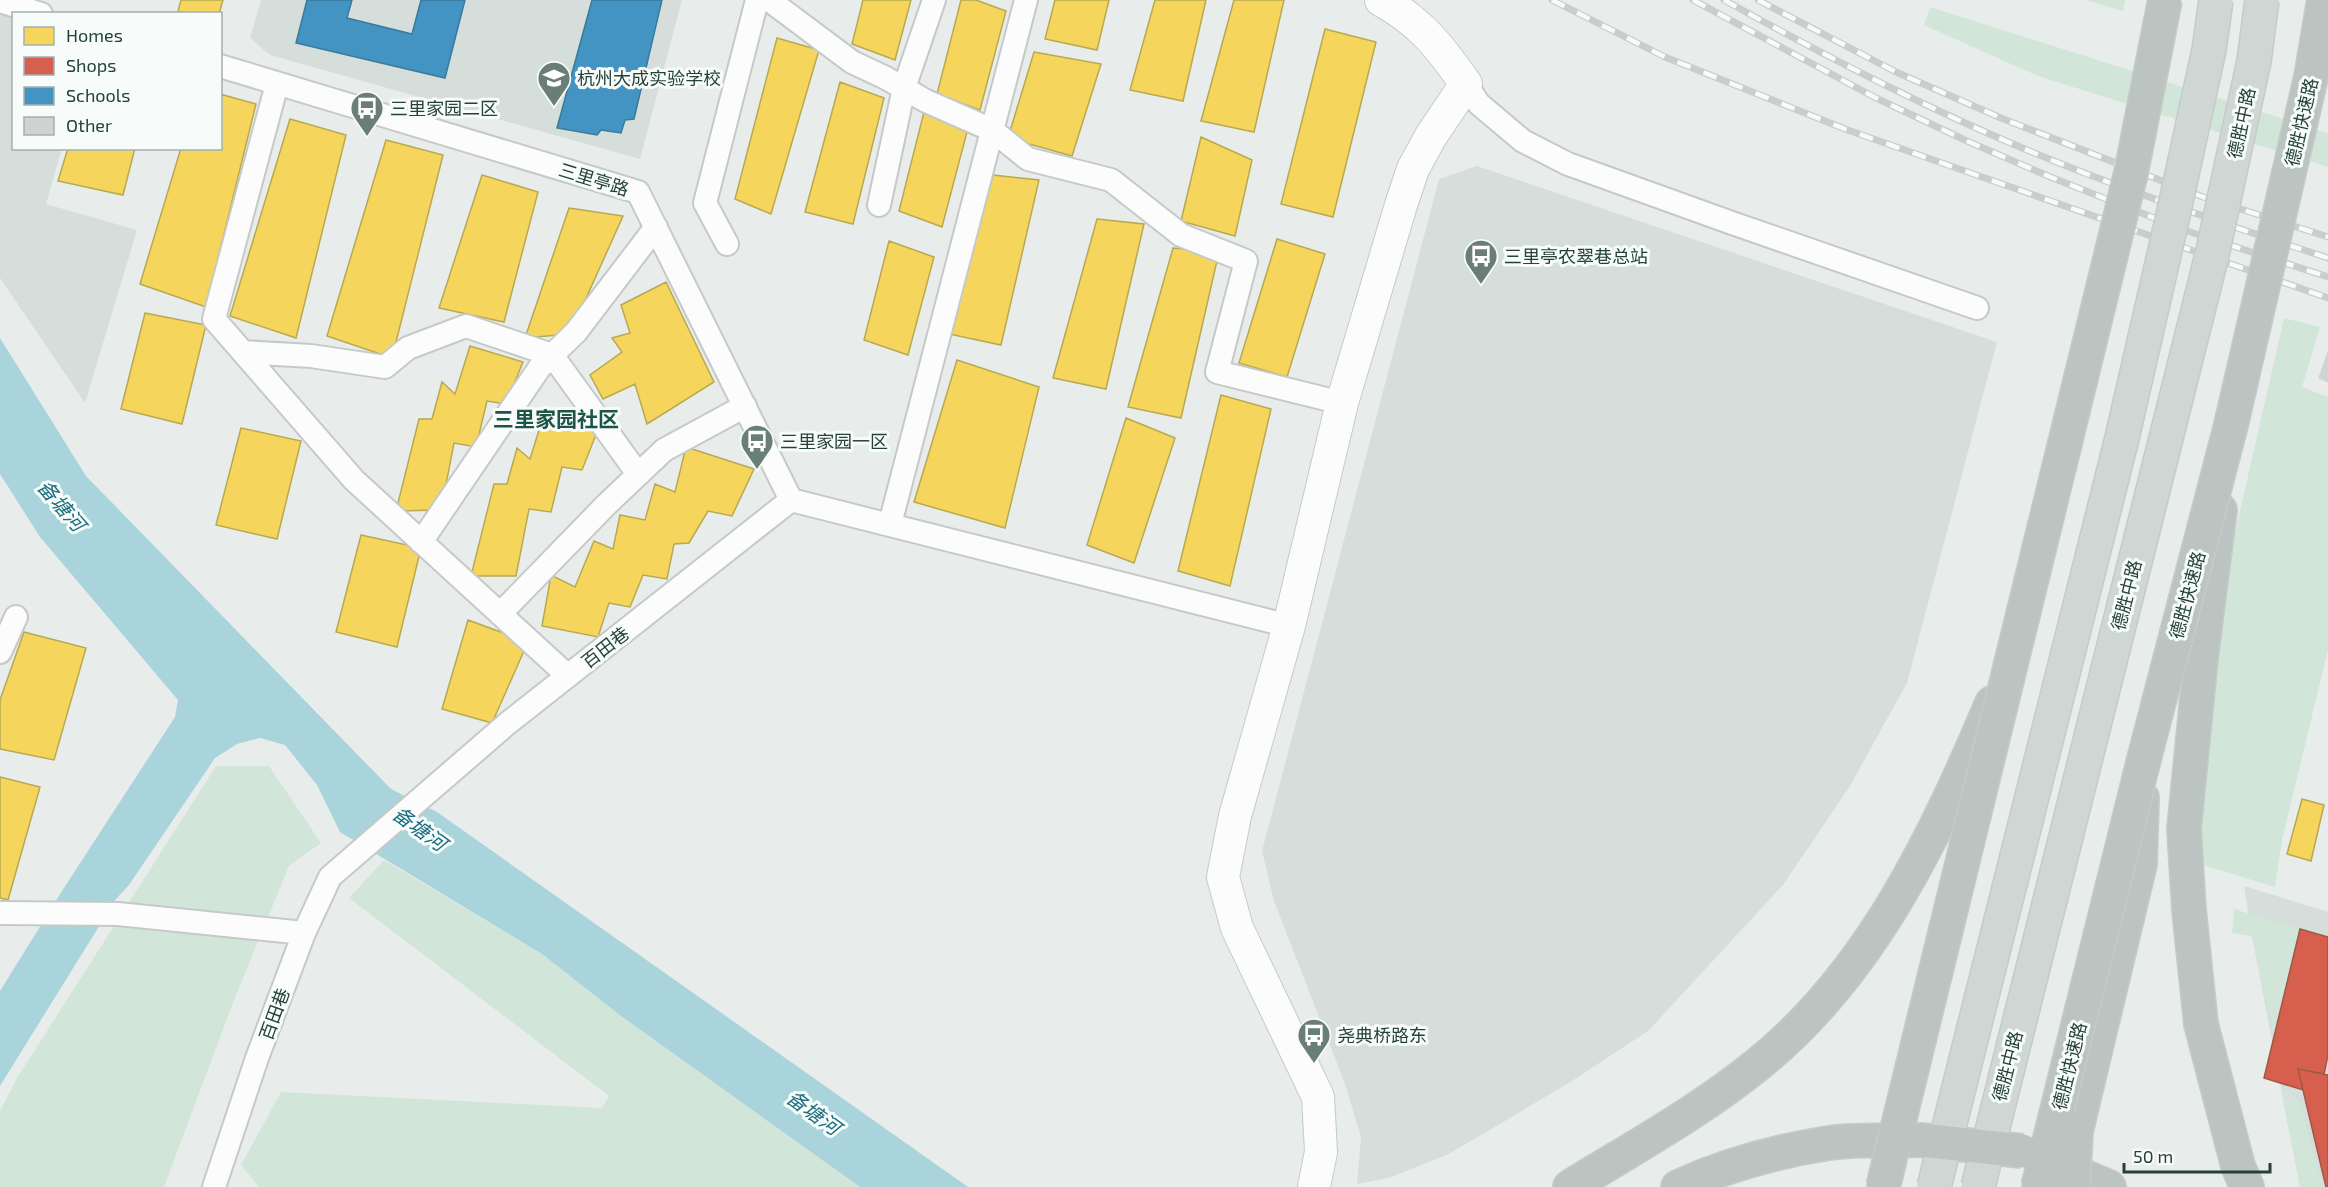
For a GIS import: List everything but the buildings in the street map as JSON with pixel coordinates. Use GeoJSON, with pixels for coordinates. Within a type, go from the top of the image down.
{"type":"FeatureCollection","features":[{"type":"Feature","properties":{"kind":"highway"},"geometry":{"type":"LineString","coordinates":[[1883,1187],[2131,172],[2165,0]]}},
{"type":"Feature","properties":{"kind":"highway","name":"德胜快速路"},"geometry":{"type":"LineString","coordinates":[[2038,1187],[2144,759],[2231,425],[2311,77],[2324,0]]}},
{"type":"Feature","properties":{"kind":"highway"},"geometry":{"type":"LineString","coordinates":[[2231,425],[2201,658],[2184,829],[2189,910],[2201,1024],[2238,1166],[2247,1187]]}},
{"type":"Feature","properties":{"kind":"highway"},"geometry":{"type":"LineString","coordinates":[[1570,1187],[1668,1127],[1758,1064],[1804,1022],[1850,970],[1899,895],[1931,837],[1964,768],[2013,654]]}},
{"type":"Feature","properties":{"kind":"highway"},"geometry":{"type":"LineString","coordinates":[[2073,1187],[2076,1131],[2140,864],[2144,759]]}},
{"type":"Feature","properties":{"kind":"highway"},"geometry":{"type":"LineString","coordinates":[[1604,1187],[1668,1127]]}},
{"type":"Feature","properties":{"kind":"highway"},"geometry":{"type":"LineString","coordinates":[[1678,1187],[1702,1176],[1777,1153],[1831,1143],[1922,1140],[2022,1151],[2109,1187]]}},
{"type":"Feature","properties":{"kind":"main road"},"geometry":{"type":"LineString","coordinates":[[1934,1187],[2122,438],[2209,50],[2216,0]]}},
{"type":"Feature","properties":{"kind":"main road","name":"德胜中路"},"geometry":{"type":"LineString","coordinates":[[1977,1187],[2212,255],[2254,61],[2262,0]]}},
{"type":"Feature","properties":{"kind":"street"},"geometry":{"type":"LineString","coordinates":[[727,244],[705,203],[757,0]]}},
{"type":"Feature","properties":{"kind":"street"},"geometry":{"type":"LineString","coordinates":[[769,0],[852,62],[926,101],[992,130],[1028,159],[1111,180],[1181,235],[1246,261],[1217,372],[1342,403]]}},
{"type":"Feature","properties":{"kind":"street"},"geometry":{"type":"LineString","coordinates":[[879,205],[904,88],[934,0]]}},
{"type":"Feature","properties":{"kind":"street"},"geometry":{"type":"LineString","coordinates":[[890,524],[1026,0]]}},
{"type":"Feature","properties":{"kind":"street"},"geometry":{"type":"LineString","coordinates":[[1381,0],[1404,13],[1437,43],[1479,104],[1524,141],[1568,164],[1732,224],[1977,308]]}},
{"type":"Feature","properties":{"kind":"street"},"geometry":{"type":"LineString","coordinates":[[0,1],[35,12]]}},
{"type":"Feature","properties":{"kind":"street","name":"三里亭路"},"geometry":{"type":"LineString","coordinates":[[222,67],[638,192],[791,500]]}},
{"type":"Feature","properties":{"kind":"street"},"geometry":{"type":"LineString","coordinates":[[277,84],[214,319],[354,480],[568,676]]}},
{"type":"Feature","properties":{"kind":"street"},"geometry":{"type":"LineString","coordinates":[[1314,1187],[1321,1152],[1318,1097],[1237,928],[1223,877],[1235,816],[1289,626],[1342,403],[1413,169],[1431,136],[1466,84]]}},
{"type":"Feature","properties":{"kind":"street"},"geometry":{"type":"LineString","coordinates":[[421,542],[540,367],[576,332],[656,227]]}},
{"type":"Feature","properties":{"kind":"street"},"geometry":{"type":"LineString","coordinates":[[243,352],[311,356],[385,367],[408,348],[466,326],[552,355],[638,474]]}},
{"type":"Feature","properties":{"kind":"street"},"geometry":{"type":"LineString","coordinates":[[500,614],[664,450],[745,406]]}},
{"type":"Feature","properties":{"kind":"street"},"geometry":{"type":"LineString","coordinates":[[791,500],[1289,626]]}},
{"type":"Feature","properties":{"kind":"street","name":"百田巷"},"geometry":{"type":"LineString","coordinates":[[214,1187],[257,1058],[304,933],[330,877],[508,723],[791,500]]}},
{"type":"Feature","properties":{"kind":"street"},"geometry":{"type":"LineString","coordinates":[[0,652],[16,617]]}},
{"type":"Feature","properties":{"kind":"street"},"geometry":{"type":"LineString","coordinates":[[10,913],[118,914],[304,933]]}},
{"type":"Feature","properties":{"kind":"shaded area","name":"杭州大成实验学校"},"geometry":{"type":"Polygon","coordinates":[[[261,0],[682,0],[640,159],[270,55],[250,38],[261,0]]]}},
{"type":"Feature","properties":{"kind":"shaded area"},"geometry":{"type":"Polygon","coordinates":[[[0,1],[12,12],[12,150],[62,150],[46,204],[137,230],[85,403],[0,278],[0,1]]]}},
{"type":"Feature","properties":{"kind":"shaded area"},"geometry":{"type":"Polygon","coordinates":[[[1477,166],[1997,342],[1907,683],[1850,786],[1783,885],[1648,1031],[1569,1083],[1447,1155],[1388,1178],[1357,1184],[1361,1137],[1345,1084],[1274,901],[1262,851],[1439,179],[1477,166]]]}},
{"type":"Feature","properties":{"kind":"shaded area"},"geometry":{"type":"Polygon","coordinates":[[[2244,886],[2328,912],[2328,1187],[2300,1187],[2244,886]]]}},
{"type":"Feature","properties":{"kind":"green space"},"geometry":{"type":"Polygon","coordinates":[[[2085,0],[2125,0],[2123,11],[2085,0]]]}},
{"type":"Feature","properties":{"kind":"green space"},"geometry":{"type":"Polygon","coordinates":[[[1930,7],[2328,133],[2328,167],[2038,76],[1924,25],[1930,7]]]}},
{"type":"Feature","properties":{"kind":"green space"},"geometry":{"type":"Polygon","coordinates":[[[2284,318],[2320,327],[2302,387],[2328,397],[2328,650],[2282,840],[2275,887],[2203,865],[2201,817],[2230,555],[2284,318]]]}},
{"type":"Feature","properties":{"kind":"green space"},"geometry":{"type":"Polygon","coordinates":[[[216,766],[269,766],[321,843],[289,866],[234,1000],[164,1187],[0,1187],[0,1111],[17,1078],[216,766]]]}},
{"type":"Feature","properties":{"kind":"green space"},"geometry":{"type":"Polygon","coordinates":[[[384,860],[542,954],[621,1016],[860,1187],[259,1187],[241,1165],[281,1092],[602,1108],[609,1096],[349,898],[384,860]]]}},
{"type":"Feature","properties":{"kind":"green space"},"geometry":{"type":"Polygon","coordinates":[[[2234,909],[2300,929],[2274,1036],[2252,936],[2232,933],[2234,909]]]}},
{"type":"Feature","properties":{"kind":"green space"},"geometry":{"type":"Polygon","coordinates":[[[2281,1090],[2298,1098],[2323,1187],[2300,1187],[2281,1090]]]}},
{"type":"Feature","properties":{"kind":"water","name":"备塘河"},"geometry":{"type":"Polygon","coordinates":[[[0,338],[86,476],[391,789],[437,812],[968,1187],[860,1187],[621,1016],[542,954],[340,832],[317,785],[285,745],[260,738],[237,744],[215,758],[129,885],[116,899],[0,1086],[0,991],[175,717],[178,700],[40,537],[0,474],[0,338]]]}},
{"type":"Feature","properties":{"kind":"railway"},"geometry":{"type":"LineString","coordinates":[[1552,0],[1665,57],[1845,129],[2328,298]]}},
{"type":"Feature","properties":{"kind":"railway"},"geometry":{"type":"LineString","coordinates":[[1693,0],[1876,98],[1967,141],[2187,231],[2328,277]]}},
{"type":"Feature","properties":{"kind":"railway"},"geometry":{"type":"LineString","coordinates":[[1724,0],[1887,86],[2012,144],[2156,200],[2328,258]]}},
{"type":"Feature","properties":{"kind":"railway"},"geometry":{"type":"LineString","coordinates":[[1758,0],[1896,72],[2001,118],[2203,197],[2328,237]]}},
{"type":"Feature","properties":{"kind":"place","name":"杭州大成实验学校"},"geometry":{"type":"Point","coordinates":[554,107]}},
{"type":"Feature","properties":{"kind":"place","name":"三里家园二区"},"geometry":{"type":"Point","coordinates":[367,137]}},
{"type":"Feature","properties":{"kind":"place","name":"三里亭农翠巷总站"},"geometry":{"type":"Point","coordinates":[1481,285]}},
{"type":"Feature","properties":{"kind":"place","name":"三里家园一区"},"geometry":{"type":"Point","coordinates":[757,470]}},
{"type":"Feature","properties":{"kind":"place","name":"尧典桥路东"},"geometry":{"type":"Point","coordinates":[1314,1064]}},
{"type":"Feature","properties":{"kind":"district","name":"三里家园社区"},"geometry":{"type":"Point","coordinates":[556,418]}}]}
